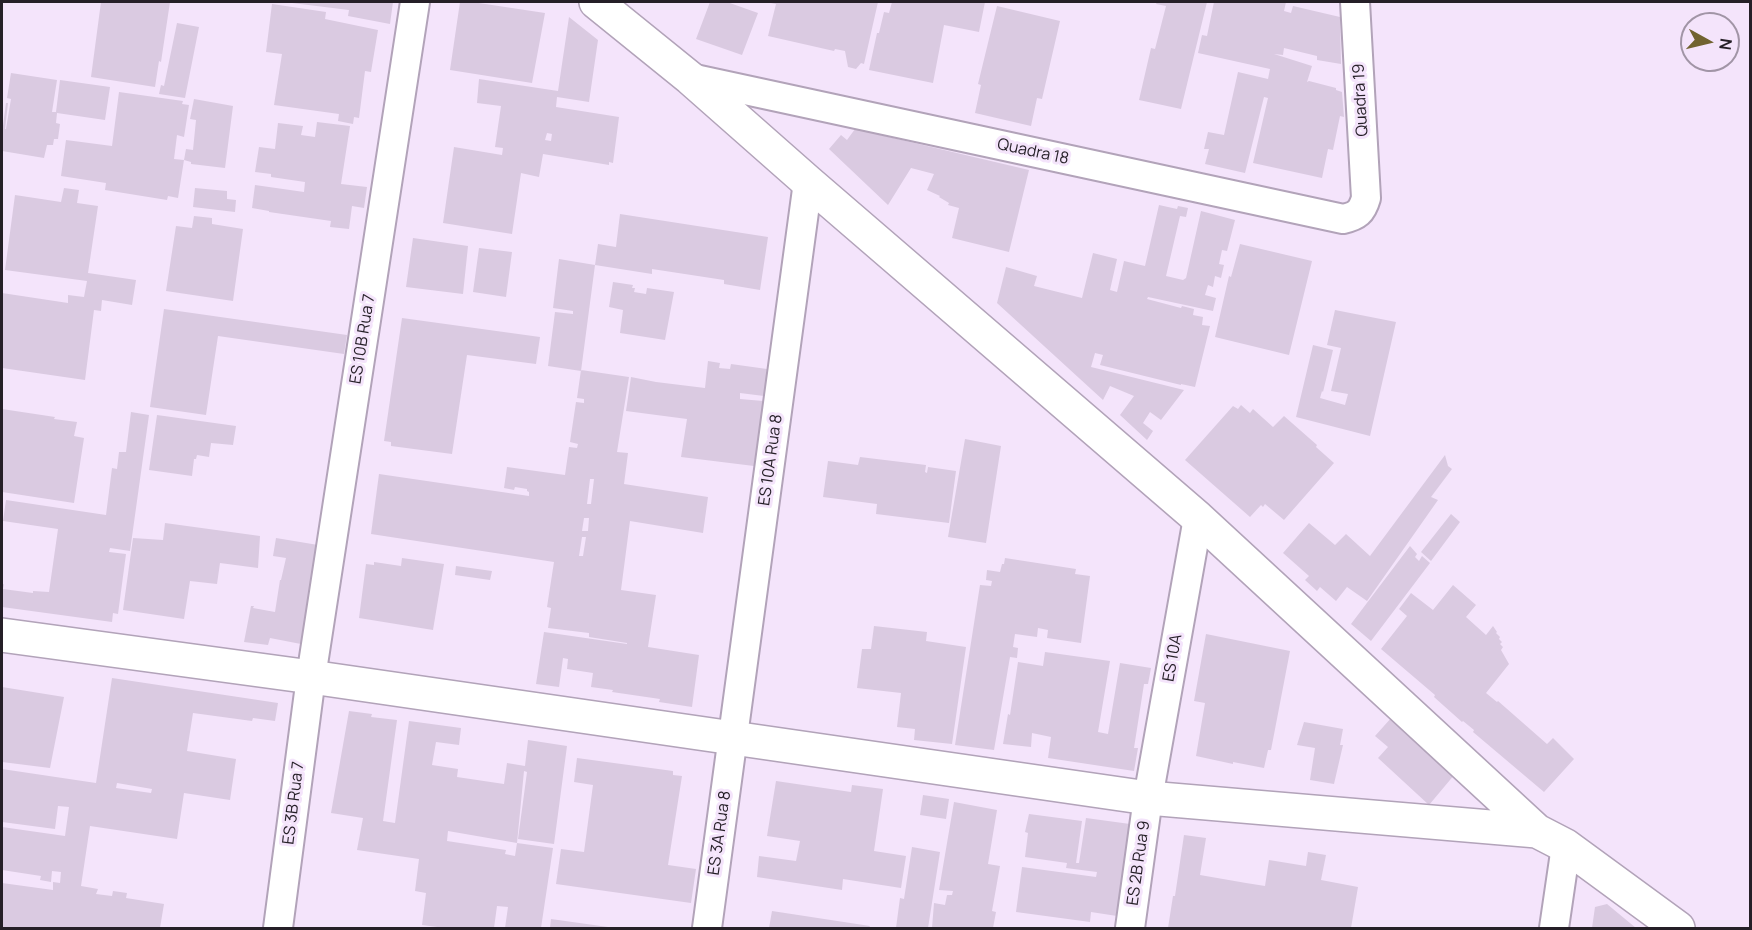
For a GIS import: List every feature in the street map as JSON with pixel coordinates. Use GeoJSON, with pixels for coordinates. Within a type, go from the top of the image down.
{"type":"FeatureCollection","features":[{"type":"Feature","properties":{"kind":"street","name":"ES 10B Rua 7"},"geometry":{"type":"LineString","coordinates":[[311,676],[415,2]]}},
{"type":"Feature","properties":{"kind":"street"},"geometry":{"type":"LineString","coordinates":[[596,2],[690,78],[1197,518],[1537,831],[1566,846],[1678,928]]}},
{"type":"Feature","properties":{"kind":"street","name":"Quadra 19"},"geometry":{"type":"LineString","coordinates":[[1355,2],[1366,198]]}},
{"type":"Feature","properties":{"kind":"street","name":"Quadra 18"},"geometry":{"type":"LineString","coordinates":[[690,78],[1343,219],[1358,214],[1366,198]]}},
{"type":"Feature","properties":{"kind":"street","name":"ES 10A Rua 8"},"geometry":{"type":"LineString","coordinates":[[734,737],[808,182]]}},
{"type":"Feature","properties":{"kind":"street","name":"ES 10A"},"geometry":{"type":"LineString","coordinates":[[1148,798],[1197,518]]}},
{"type":"Feature","properties":{"kind":"street"},"geometry":{"type":"LineString","coordinates":[[2,635],[311,676],[1148,798],[1537,831]]}},
{"type":"Feature","properties":{"kind":"street","name":"ES 3B Rua 7"},"geometry":{"type":"LineString","coordinates":[[278,928],[311,676]]}},
{"type":"Feature","properties":{"kind":"street","name":"ES 3A Rua 8"},"geometry":{"type":"LineString","coordinates":[[707,928],[734,737]]}},
{"type":"Feature","properties":{"kind":"street","name":"ES 2B Rua 9"},"geometry":{"type":"LineString","coordinates":[[1130,928],[1148,798]]}},
{"type":"Feature","properties":{"kind":"street"},"geometry":{"type":"LineString","coordinates":[[1554,928],[1566,846]]}},
{"type":"Feature","properties":{"kind":"building"},"geometry":{"type":"Polygon","coordinates":[[[101,2],[170,2],[155,87],[91,77],[101,2]]]}},
{"type":"Feature","properties":{"kind":"building"},"geometry":{"type":"Polygon","coordinates":[[[292,2],[393,2],[390,24],[348,16],[349,10],[292,2]]]}},
{"type":"Feature","properties":{"kind":"building"},"geometry":{"type":"Polygon","coordinates":[[[460,2],[545,13],[532,83],[450,70],[460,2]]]}},
{"type":"Feature","properties":{"kind":"building"},"geometry":{"type":"Polygon","coordinates":[[[710,2],[727,2],[758,13],[742,55],[696,39],[710,2]]]}},
{"type":"Feature","properties":{"kind":"building"},"geometry":{"type":"Polygon","coordinates":[[[765,2],[878,2],[864,64],[861,63],[856,69],[848,67],[845,51],[835,49],[834,51],[768,36],[776,4],[765,2]]]}},
{"type":"Feature","properties":{"kind":"building"},"geometry":{"type":"Polygon","coordinates":[[[892,2],[985,2],[979,32],[944,25],[933,83],[869,70],[884,12],[889,13],[892,2]]]}},
{"type":"Feature","properties":{"kind":"building"},"geometry":{"type":"Polygon","coordinates":[[[1157,2],[1207,2],[1181,109],[1139,100],[1151,48],[1155,49],[1166,6],[1156,4],[1157,2]]]}},
{"type":"Feature","properties":{"kind":"building"},"geometry":{"type":"Polygon","coordinates":[[[1214,2],[1286,2],[1284,11],[1291,13],[1293,6],[1340,17],[1341,64],[1317,60],[1317,56],[1284,48],[1283,55],[1274,54],[1312,66],[1307,82],[1336,88],[1342,92],[1344,117],[1340,116],[1333,150],[1328,149],[1322,178],[1253,163],[1268,98],[1264,97],[1245,173],[1205,164],[1209,149],[1204,149],[1208,132],[1224,135],[1238,72],[1268,79],[1270,69],[1198,53],[1202,35],[1207,36],[1214,2]]]}},
{"type":"Feature","properties":{"kind":"building"},"geometry":{"type":"Polygon","coordinates":[[[272,4],[326,12],[325,19],[378,30],[371,72],[365,71],[359,118],[354,117],[353,124],[338,121],[339,114],[274,105],[282,54],[266,52],[272,4]]]}},
{"type":"Feature","properties":{"kind":"building"},"geometry":{"type":"Polygon","coordinates":[[[997,6],[1060,21],[1042,99],[1037,98],[1031,126],[975,113],[981,85],[978,84],[997,6]]]}},
{"type":"Feature","properties":{"kind":"building"},"geometry":{"type":"Polygon","coordinates":[[[569,17],[598,40],[589,102],[557,97],[556,107],[619,117],[613,163],[609,162],[609,165],[543,154],[539,177],[521,173],[512,234],[443,223],[454,147],[502,155],[503,148],[495,147],[501,106],[477,103],[479,79],[558,91],[569,17]],[[547,133],[545,140],[551,141],[552,134],[547,133]]]}},
{"type":"Feature","properties":{"kind":"building"},"geometry":{"type":"Polygon","coordinates":[[[177,23],[199,27],[185,98],[159,94],[161,85],[164,86],[177,23]]]}},
{"type":"Feature","properties":{"kind":"building"},"geometry":{"type":"Polygon","coordinates":[[[11,73],[57,80],[52,112],[56,112],[60,80],[110,87],[105,120],[57,113],[56,123],[60,124],[58,139],[54,139],[53,145],[47,145],[44,158],[2,151],[6,103],[8,103],[5,129],[11,99],[7,98],[11,73]]]}},
{"type":"Feature","properties":{"kind":"building"},"geometry":{"type":"Polygon","coordinates":[[[119,92],[183,101],[182,104],[189,105],[184,137],[177,135],[174,159],[184,160],[178,198],[168,196],[167,200],[105,190],[106,183],[61,176],[66,140],[112,146],[119,92]]]}},
{"type":"Feature","properties":{"kind":"building"},"geometry":{"type":"Polygon","coordinates":[[[194,99],[233,106],[225,168],[191,164],[184,160],[186,149],[193,150],[196,120],[190,119],[194,99]]]}},
{"type":"Feature","properties":{"kind":"building"},"geometry":{"type":"Polygon","coordinates":[[[317,122],[350,126],[341,184],[367,187],[364,208],[352,206],[349,229],[330,227],[331,221],[252,208],[255,185],[304,192],[305,182],[255,172],[259,147],[275,149],[278,123],[303,126],[301,135],[315,137],[317,122]]]}},
{"type":"Feature","properties":{"kind":"building"},"geometry":{"type":"Polygon","coordinates":[[[855,129],[1029,170],[1009,252],[952,238],[959,208],[948,205],[949,203],[940,196],[927,190],[934,174],[911,168],[888,205],[829,149],[841,135],[847,140],[855,129]]]}},
{"type":"Feature","properties":{"kind":"building"},"geometry":{"type":"Polygon","coordinates":[[[64,188],[79,190],[77,203],[98,206],[88,273],[136,280],[132,305],[102,300],[101,311],[94,310],[85,380],[2,368],[2,293],[68,303],[68,295],[84,297],[87,281],[5,270],[15,195],[61,202],[64,188]]]}},
{"type":"Feature","properties":{"kind":"building"},"geometry":{"type":"Polygon","coordinates":[[[195,188],[227,191],[227,199],[236,200],[235,212],[193,207],[195,188]]]}},
{"type":"Feature","properties":{"kind":"building"},"geometry":{"type":"Polygon","coordinates":[[[1159,205],[1177,209],[1178,206],[1188,208],[1186,217],[1180,216],[1166,276],[1183,280],[1186,278],[1201,211],[1235,220],[1227,251],[1222,250],[1219,264],[1224,265],[1221,278],[1215,276],[1213,287],[1208,285],[1205,295],[1216,298],[1213,311],[1148,297],[1147,299],[1194,309],[1193,315],[1203,317],[1202,325],[1210,326],[1195,387],[1100,365],[1103,355],[1095,353],[1091,367],[1184,390],[1161,420],[1150,412],[1143,423],[1153,431],[1147,440],[1120,415],[1134,396],[1110,386],[1103,400],[997,303],[1006,267],[1037,276],[1034,286],[1082,298],[1093,253],[1117,259],[1110,290],[1117,292],[1124,261],[1145,266],[1159,205]]]}},
{"type":"Feature","properties":{"kind":"building"},"geometry":{"type":"Polygon","coordinates":[[[620,214],[768,237],[760,290],[724,284],[724,280],[652,269],[652,274],[595,265],[598,244],[616,247],[620,214]]]}},
{"type":"Feature","properties":{"kind":"building"},"geometry":{"type":"Polygon","coordinates":[[[194,216],[212,218],[212,224],[243,229],[233,301],[166,291],[176,226],[192,228],[194,216]]]}},
{"type":"Feature","properties":{"kind":"building"},"geometry":{"type":"Polygon","coordinates":[[[413,238],[468,246],[463,294],[406,287],[413,238]]]}},
{"type":"Feature","properties":{"kind":"building"},"geometry":{"type":"Polygon","coordinates":[[[1240,244],[1312,261],[1289,355],[1215,337],[1229,276],[1231,277],[1240,244]]]}},
{"type":"Feature","properties":{"kind":"building"},"geometry":{"type":"Polygon","coordinates":[[[479,248],[512,252],[506,297],[473,292],[479,248]]]}},
{"type":"Feature","properties":{"kind":"building"},"geometry":{"type":"Polygon","coordinates":[[[559,259],[595,265],[581,371],[548,366],[555,312],[573,314],[573,311],[553,308],[559,259]]]}},
{"type":"Feature","properties":{"kind":"building"},"geometry":{"type":"Polygon","coordinates":[[[613,282],[633,285],[634,292],[646,294],[647,288],[674,292],[665,340],[620,333],[623,310],[609,307],[613,282]]]}},
{"type":"Feature","properties":{"kind":"building"},"geometry":{"type":"Polygon","coordinates":[[[164,309],[347,335],[344,354],[218,336],[206,415],[150,407],[164,309]]]}},
{"type":"Feature","properties":{"kind":"building"},"geometry":{"type":"Polygon","coordinates":[[[1335,310],[1396,322],[1370,436],[1296,417],[1313,345],[1333,350],[1320,398],[1345,405],[1348,394],[1331,391],[1341,348],[1327,345],[1335,310]]]}},
{"type":"Feature","properties":{"kind":"building"},"geometry":{"type":"Polygon","coordinates":[[[402,318],[540,337],[536,364],[467,355],[452,454],[391,446],[391,442],[384,441],[402,318]]]}},
{"type":"Feature","properties":{"kind":"building"},"geometry":{"type":"Polygon","coordinates":[[[708,361],[720,363],[719,368],[730,369],[731,364],[767,369],[764,396],[740,393],[740,399],[763,401],[754,466],[681,457],[687,419],[626,411],[631,377],[705,388],[708,361]]]}},
{"type":"Feature","properties":{"kind":"building"},"geometry":{"type":"Polygon","coordinates":[[[581,370],[629,377],[617,452],[628,453],[624,484],[708,497],[703,533],[630,521],[621,590],[656,595],[648,647],[699,655],[692,707],[591,687],[593,673],[567,669],[568,659],[563,658],[559,687],[536,684],[544,632],[627,644],[589,637],[589,633],[548,628],[551,608],[547,607],[554,562],[371,534],[379,474],[529,496],[527,489],[504,488],[507,467],[565,475],[569,447],[577,448],[578,444],[570,442],[576,402],[584,403],[584,399],[577,398],[581,370]],[[590,479],[587,504],[591,504],[594,479],[590,479]],[[584,518],[582,531],[588,531],[589,518],[584,518]],[[582,537],[579,556],[583,556],[586,537],[582,537]]]}},
{"type":"Feature","properties":{"kind":"building"},"geometry":{"type":"Polygon","coordinates":[[[1241,405],[1250,413],[1253,409],[1273,427],[1284,416],[1334,463],[1284,520],[1265,504],[1263,507],[1261,505],[1250,517],[1185,460],[1233,406],[1238,409],[1241,405]]]}},
{"type":"Feature","properties":{"kind":"building"},"geometry":{"type":"Polygon","coordinates":[[[2,409],[77,422],[74,436],[84,438],[74,503],[2,492],[2,409]]]}},
{"type":"Feature","properties":{"kind":"building"},"geometry":{"type":"Polygon","coordinates":[[[131,412],[149,415],[130,551],[110,548],[109,552],[126,554],[118,614],[113,613],[112,622],[2,607],[2,585],[4,584],[3,589],[33,593],[33,591],[49,592],[58,529],[3,521],[6,500],[106,515],[112,468],[117,469],[119,452],[126,452],[131,412]]]}},
{"type":"Feature","properties":{"kind":"building"},"geometry":{"type":"Polygon","coordinates":[[[157,415],[236,426],[233,445],[211,443],[209,457],[197,455],[194,459],[192,476],[149,470],[157,415]]]}},
{"type":"Feature","properties":{"kind":"building"},"geometry":{"type":"Polygon","coordinates":[[[965,439],[1001,446],[986,543],[948,537],[965,439]]]}},
{"type":"Feature","properties":{"kind":"building"},"geometry":{"type":"Polygon","coordinates":[[[1445,455],[1448,466],[1452,469],[1431,497],[1438,500],[1367,601],[1347,587],[1336,601],[1320,587],[1317,591],[1305,580],[1309,576],[1283,553],[1309,523],[1335,545],[1346,534],[1370,556],[1445,455]]]}},
{"type":"Feature","properties":{"kind":"building"},"geometry":{"type":"Polygon","coordinates":[[[860,457],[926,465],[925,472],[927,473],[928,467],[956,471],[949,523],[876,514],[877,504],[823,497],[828,461],[858,465],[860,457]]]}},
{"type":"Feature","properties":{"kind":"building"},"geometry":{"type":"Polygon","coordinates":[[[1451,514],[1460,522],[1431,561],[1421,552],[1451,514]]]}},
{"type":"Feature","properties":{"kind":"building"},"geometry":{"type":"Polygon","coordinates":[[[165,523],[260,536],[258,568],[220,563],[217,584],[190,581],[184,619],[123,610],[133,538],[163,540],[165,523]]]}},
{"type":"Feature","properties":{"kind":"building"},"geometry":{"type":"Polygon","coordinates":[[[276,538],[318,545],[301,644],[270,638],[268,645],[244,642],[251,606],[275,612],[286,558],[273,556],[276,538]]]}},
{"type":"Feature","properties":{"kind":"building"},"geometry":{"type":"Polygon","coordinates":[[[1410,546],[1417,554],[1415,557],[1419,561],[1422,556],[1430,563],[1371,641],[1351,624],[1410,546]]]}},
{"type":"Feature","properties":{"kind":"building"},"geometry":{"type":"Polygon","coordinates":[[[402,558],[444,564],[433,630],[359,618],[366,564],[374,565],[374,562],[401,566],[402,558]]]}},
{"type":"Feature","properties":{"kind":"building"},"geometry":{"type":"Polygon","coordinates":[[[1005,558],[1076,569],[1075,574],[1090,576],[1081,643],[1047,638],[1048,630],[1038,628],[1037,637],[1015,634],[1013,647],[1018,648],[1017,658],[1010,657],[994,750],[955,745],[980,585],[991,586],[992,581],[986,580],[987,570],[1000,572],[1005,558]]]}},
{"type":"Feature","properties":{"kind":"building"},"geometry":{"type":"Polygon","coordinates":[[[456,566],[492,571],[490,580],[455,575],[456,566]]]}},
{"type":"Feature","properties":{"kind":"building"},"geometry":{"type":"Polygon","coordinates":[[[1453,585],[1476,605],[1466,617],[1486,635],[1493,626],[1500,637],[1502,642],[1500,644],[1503,647],[1501,650],[1509,664],[1486,693],[1547,744],[1553,738],[1574,759],[1544,792],[1381,649],[1407,616],[1399,609],[1411,593],[1433,610],[1453,585]]]}},
{"type":"Feature","properties":{"kind":"building"},"geometry":{"type":"Polygon","coordinates":[[[874,626],[927,632],[926,641],[966,647],[952,744],[914,740],[915,729],[897,727],[901,693],[857,688],[862,649],[871,649],[874,626]]]}},
{"type":"Feature","properties":{"kind":"building"},"geometry":{"type":"Polygon","coordinates":[[[1206,634],[1290,651],[1271,750],[1268,750],[1264,768],[1196,756],[1205,703],[1194,701],[1206,634]]]}},
{"type":"Feature","properties":{"kind":"building"},"geometry":{"type":"Polygon","coordinates":[[[1045,652],[1110,661],[1098,732],[1108,734],[1120,663],[1151,668],[1148,684],[1144,684],[1134,748],[1138,748],[1134,771],[1048,758],[1051,737],[1032,733],[1031,747],[1003,744],[1018,662],[1043,666],[1045,652]]]}},
{"type":"Feature","properties":{"kind":"building"},"geometry":{"type":"Polygon","coordinates":[[[112,678],[278,703],[275,721],[253,718],[252,721],[193,713],[187,751],[236,759],[230,800],[184,793],[177,839],[90,826],[81,886],[98,889],[96,894],[112,896],[113,891],[127,893],[126,898],[164,904],[160,928],[2,928],[2,883],[53,890],[53,882],[60,883],[61,872],[52,871],[51,882],[40,880],[41,876],[2,870],[2,827],[65,836],[69,807],[58,806],[55,829],[2,822],[2,769],[96,783],[112,678]],[[117,783],[116,788],[151,793],[152,789],[117,783]]]}},
{"type":"Feature","properties":{"kind":"building"},"geometry":{"type":"Polygon","coordinates":[[[2,687],[64,697],[50,768],[2,762],[2,687]]]}},
{"type":"Feature","properties":{"kind":"building"},"geometry":{"type":"Polygon","coordinates":[[[349,711],[372,714],[371,717],[397,720],[383,821],[395,823],[409,721],[461,728],[459,745],[436,742],[432,765],[458,769],[457,777],[504,784],[507,763],[525,766],[528,740],[567,746],[554,844],[518,839],[527,772],[524,771],[517,843],[553,848],[541,928],[505,928],[508,907],[497,906],[494,928],[445,928],[422,925],[426,893],[415,891],[419,859],[357,850],[363,818],[331,813],[349,711]],[[448,831],[447,841],[506,850],[505,854],[515,856],[517,843],[448,831]]]}},
{"type":"Feature","properties":{"kind":"building"},"geometry":{"type":"Polygon","coordinates":[[[1392,717],[1455,774],[1429,805],[1378,758],[1388,747],[1375,736],[1392,717]]]}},
{"type":"Feature","properties":{"kind":"building"},"geometry":{"type":"Polygon","coordinates":[[[1304,722],[1343,729],[1340,745],[1343,745],[1334,784],[1310,780],[1315,748],[1297,745],[1304,722]]]}},
{"type":"Feature","properties":{"kind":"building"},"geometry":{"type":"Polygon","coordinates":[[[577,758],[673,771],[673,775],[682,776],[668,865],[696,869],[691,903],[556,884],[561,849],[584,852],[593,785],[574,782],[577,758]]]}},
{"type":"Feature","properties":{"kind":"building"},"geometry":{"type":"Polygon","coordinates":[[[776,781],[851,792],[852,785],[883,789],[874,851],[906,856],[901,888],[843,879],[842,890],[757,877],[759,856],[796,861],[800,841],[767,836],[776,781]]]}},
{"type":"Feature","properties":{"kind":"building"},"geometry":{"type":"Polygon","coordinates":[[[923,795],[949,799],[946,819],[920,815],[923,795]]]}},
{"type":"Feature","properties":{"kind":"building"},"geometry":{"type":"Polygon","coordinates":[[[954,802],[997,810],[988,864],[1000,866],[992,911],[996,912],[993,928],[932,928],[934,903],[945,905],[947,895],[952,895],[953,891],[939,890],[954,802]]]}},
{"type":"Feature","properties":{"kind":"building"},"geometry":{"type":"Polygon","coordinates":[[[1029,814],[1082,821],[1076,863],[1079,863],[1086,818],[1130,824],[1117,916],[1091,912],[1090,922],[1016,912],[1022,867],[1096,877],[1097,872],[1066,868],[1067,863],[1025,857],[1028,833],[1025,832],[1029,814]]]}},
{"type":"Feature","properties":{"kind":"building"},"geometry":{"type":"Polygon","coordinates":[[[1184,835],[1206,838],[1200,875],[1265,886],[1269,860],[1306,866],[1308,852],[1326,855],[1321,880],[1358,887],[1351,928],[1168,928],[1184,835]]]}},
{"type":"Feature","properties":{"kind":"building"},"geometry":{"type":"Polygon","coordinates":[[[912,847],[940,852],[928,928],[896,928],[900,898],[904,899],[912,847]]]}},
{"type":"Feature","properties":{"kind":"building"},"geometry":{"type":"Polygon","coordinates":[[[1607,904],[1636,928],[1592,928],[1595,907],[1607,904]]]}},
{"type":"Feature","properties":{"kind":"building"},"geometry":{"type":"Polygon","coordinates":[[[772,911],[870,926],[869,928],[769,928],[772,911]]]}},
{"type":"Feature","properties":{"kind":"building"},"geometry":{"type":"Polygon","coordinates":[[[551,919],[608,927],[608,928],[550,928],[551,919]]]}}]}
